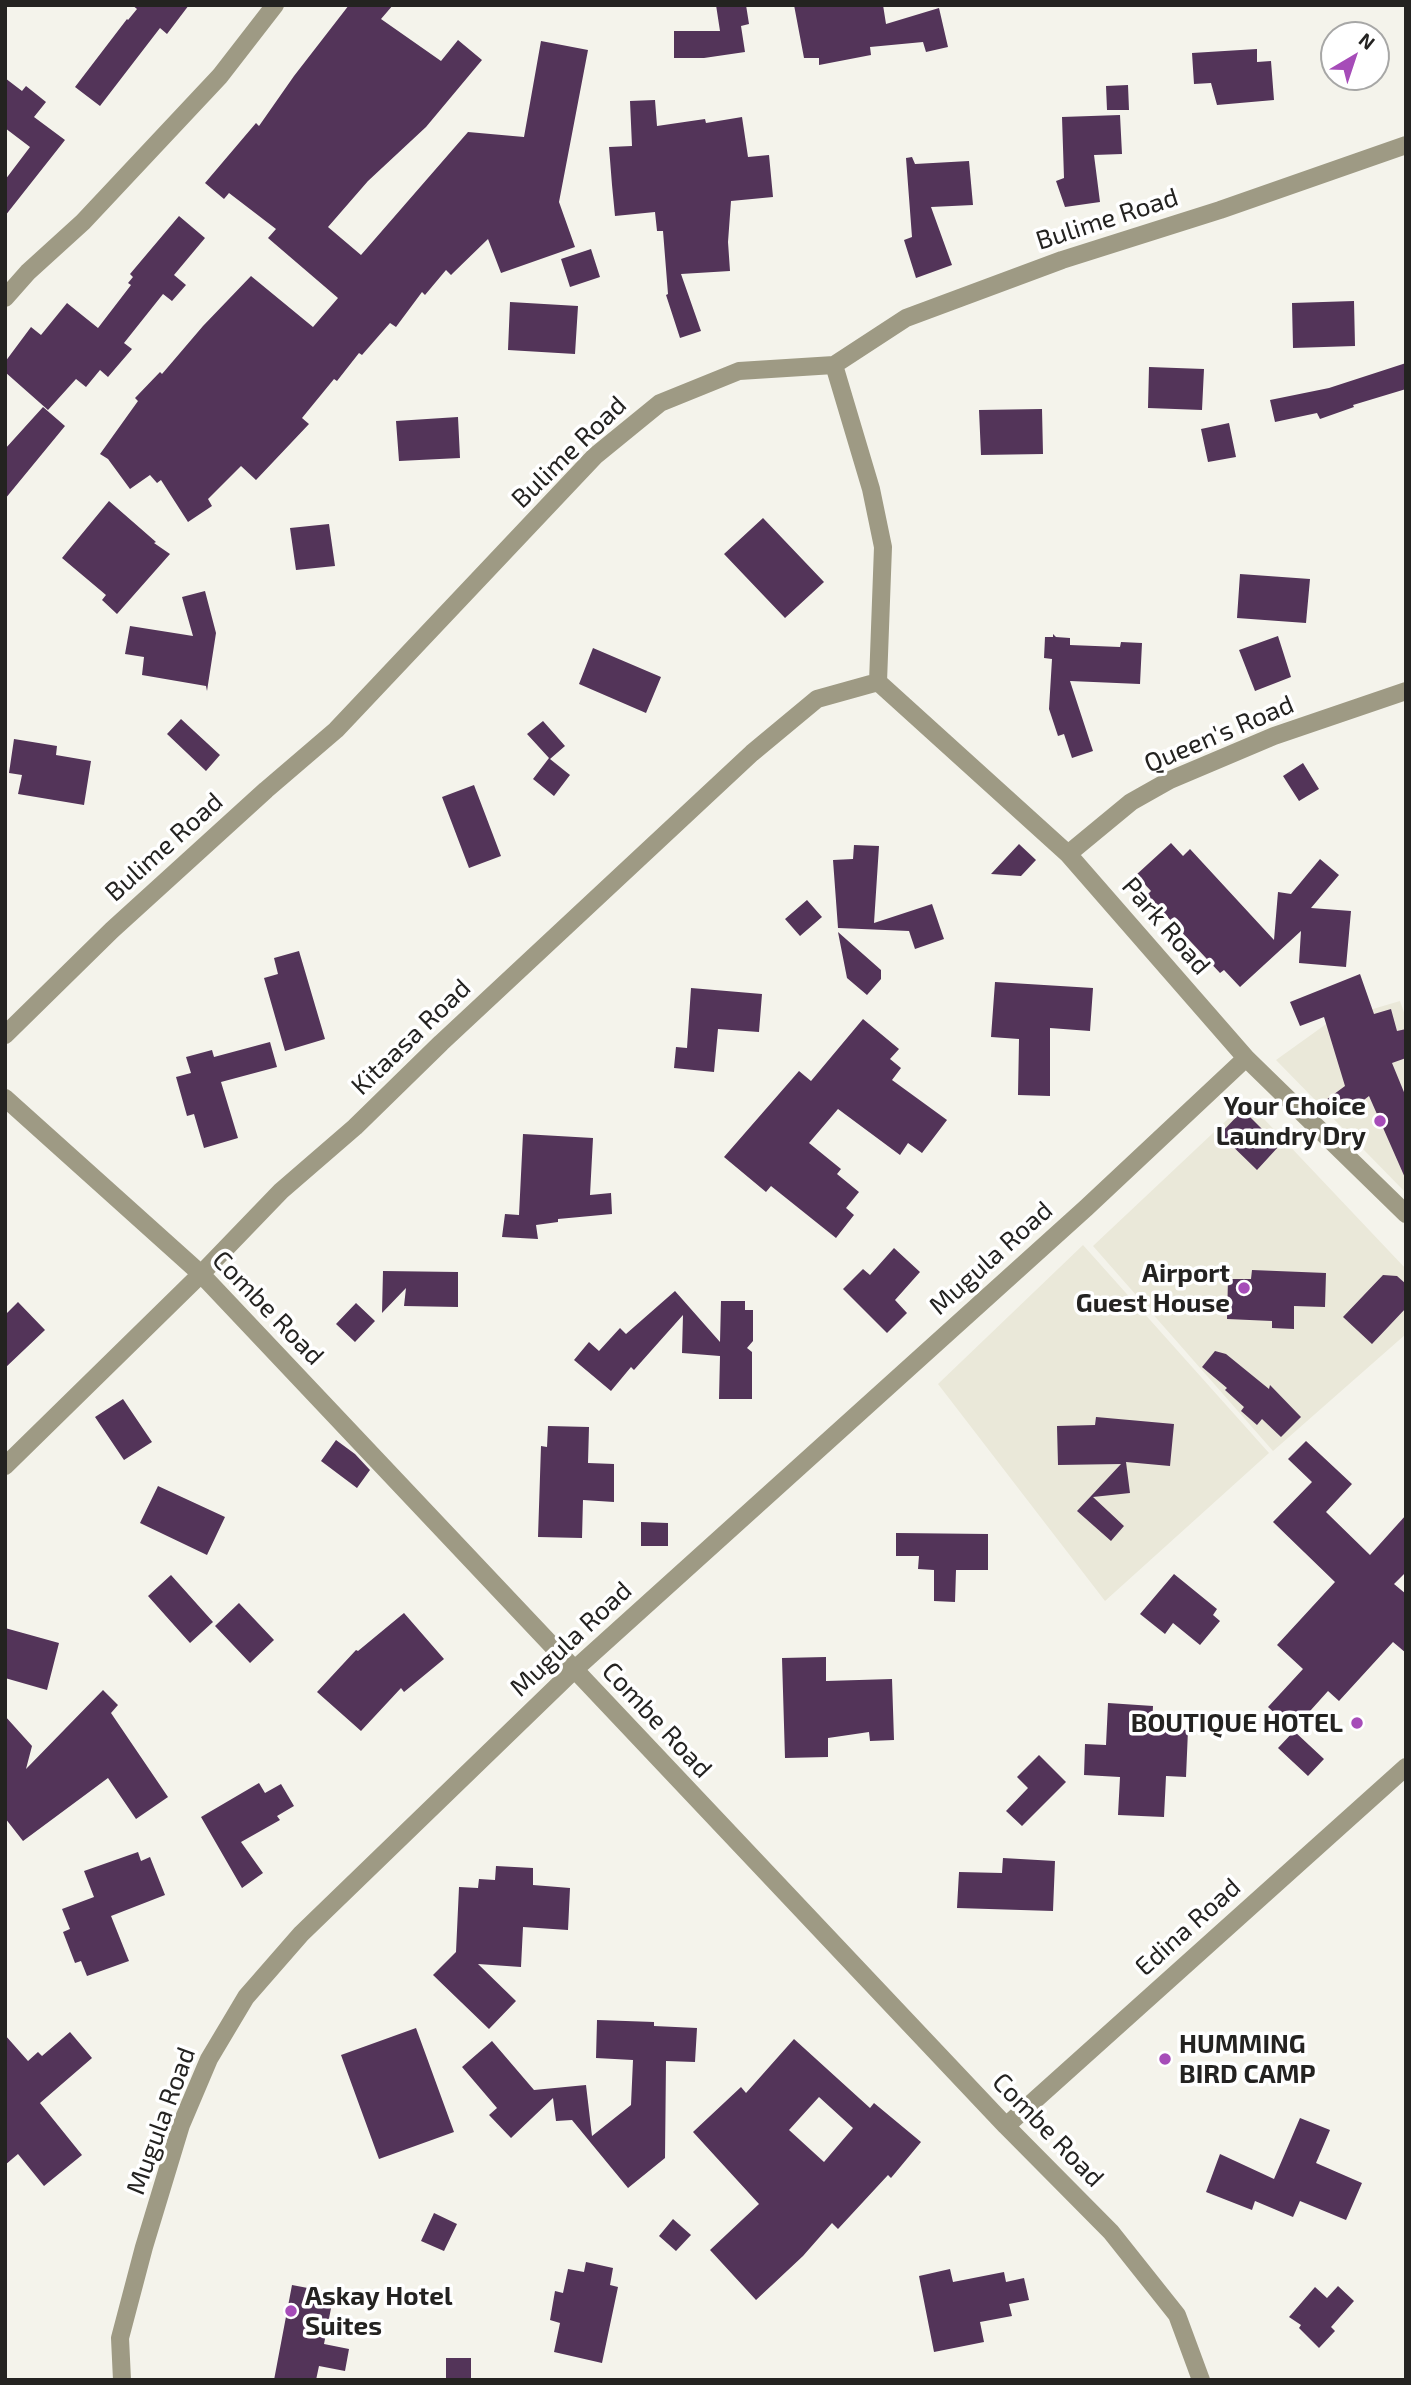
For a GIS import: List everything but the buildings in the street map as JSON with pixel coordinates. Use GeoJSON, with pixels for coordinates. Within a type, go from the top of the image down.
{"type":"FeatureCollection","features":[{"type":"Feature","properties":{"kind":"street"},"geometry":{"type":"LineString","coordinates":[[5,298],[28,272],[83,222],[219,76],[275,5]]}},
{"type":"Feature","properties":{"kind":"street","name":"Bulime Road"},"geometry":{"type":"LineString","coordinates":[[5,1035],[121,921],[336,730],[595,456],[660,403],[739,371],[834,365],[906,318],[1062,260],[1220,210],[1406,145]]}},
{"type":"Feature","properties":{"kind":"street"},"geometry":{"type":"LineString","coordinates":[[834,365],[871,489],[883,547],[878,682]]}},
{"type":"Feature","properties":{"kind":"street","name":"Park Road"},"geometry":{"type":"LineString","coordinates":[[878,682],[1068,855],[1246,1058],[1406,1214]]}},
{"type":"Feature","properties":{"kind":"street","name":"Kitaasa Road"},"geometry":{"type":"LineString","coordinates":[[5,1466],[201,1274],[281,1191],[355,1127],[441,1043],[752,753],[817,699],[878,682]]}},
{"type":"Feature","properties":{"kind":"street","name":"Queen's Road"},"geometry":{"type":"LineString","coordinates":[[1068,855],[1131,802],[1170,779],[1274,736],[1406,691]]}},
{"type":"Feature","properties":{"kind":"street","name":"Mugula Road"},"geometry":{"type":"LineString","coordinates":[[122,2380],[120,2338],[181,2125],[209,2059],[246,1997],[301,1934],[573,1670],[1086,1208],[1246,1058]]}},
{"type":"Feature","properties":{"kind":"street","name":"Combe Road"},"geometry":{"type":"LineString","coordinates":[[5,1098],[201,1274],[1006,2126],[1111,2232],[1177,2315],[1201,2380]]}},
{"type":"Feature","properties":{"kind":"street","name":"Edina Road"},"geometry":{"type":"LineString","coordinates":[[1006,2126],[1406,1767]]}},
{"type":"Feature","properties":{"kind":"shaded area"},"geometry":{"type":"Polygon","coordinates":[[[1400,1001],[1406,1018],[1406,1193],[1276,1060],[1329,1022],[1400,1001]]]}},
{"type":"Feature","properties":{"kind":"shaded area"},"geometry":{"type":"Polygon","coordinates":[[[1247,1101],[1406,1269],[1406,1334],[1273,1451],[1093,1246],[1247,1101]]]}},
{"type":"Feature","properties":{"kind":"shaded area"},"geometry":{"type":"Polygon","coordinates":[[[1083,1245],[1269,1453],[1105,1601],[938,1384],[1083,1245]]]}},
{"type":"Feature","properties":{"kind":"place","name":"Your Choice Laundry Dry"},"geometry":{"type":"Point","coordinates":[1380,1121]}},
{"type":"Feature","properties":{"kind":"place","name":"Airport Guest House"},"geometry":{"type":"Point","coordinates":[1244,1288]}},
{"type":"Feature","properties":{"kind":"place","name":"BOUTIQUE HOTEL"},"geometry":{"type":"Point","coordinates":[1357,1723]}},
{"type":"Feature","properties":{"kind":"place","name":"HUMMING BIRD CAMP"},"geometry":{"type":"Point","coordinates":[1165,2059]}},
{"type":"Feature","properties":{"kind":"place","name":"Askay Hotel Suites"},"geometry":{"type":"Point","coordinates":[291,2311]}}]}
